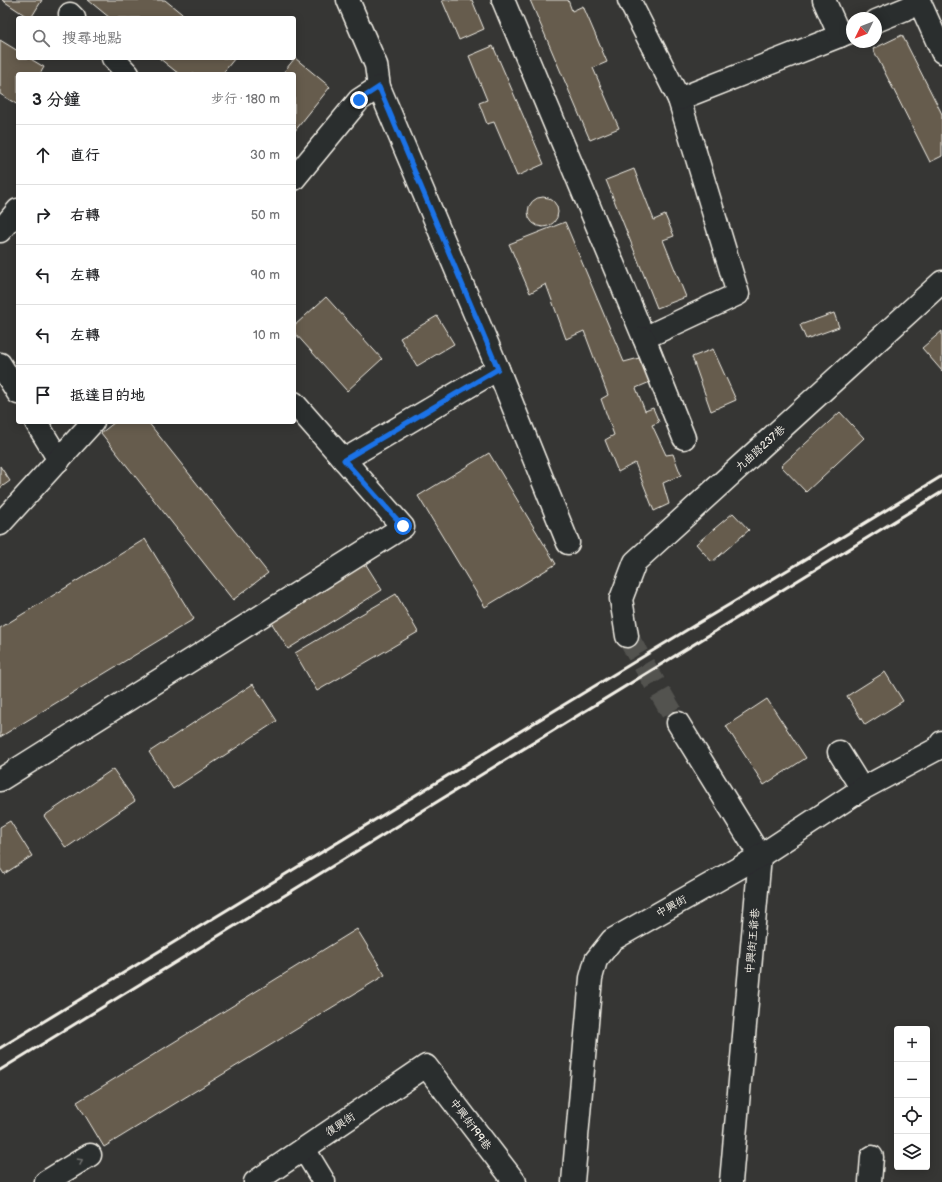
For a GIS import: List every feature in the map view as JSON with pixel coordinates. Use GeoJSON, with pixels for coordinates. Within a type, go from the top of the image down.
{"type":"FeatureCollection","features":[{"type":"Feature","properties":{"kind":"street"},"geometry":{"type":"LineString","coordinates":[[348,0],[376,65],[379,87],[498,369],[568,543]]}},
{"type":"Feature","properties":{"kind":"street"},"geometry":{"type":"LineString","coordinates":[[503,0],[644,338],[684,438]]}},
{"type":"Feature","properties":{"kind":"street"},"geometry":{"type":"LineString","coordinates":[[629,0],[679,99],[738,294],[644,338]]}},
{"type":"Feature","properties":{"kind":"street"},"geometry":{"type":"LineString","coordinates":[[679,99],[846,34],[824,0]]}},
{"type":"Feature","properties":{"kind":"street"},"geometry":{"type":"LineString","coordinates":[[882,18],[922,1],[942,52]]}},
{"type":"Feature","properties":{"kind":"street"},"geometry":{"type":"LineString","coordinates":[[115,60],[126,72]]}},
{"type":"Feature","properties":{"kind":"street"},"geometry":{"type":"LineString","coordinates":[[296,177],[359,100],[379,87]]}},
{"type":"Feature","properties":{"kind":"street"},"geometry":{"type":"LineString","coordinates":[[0,231],[16,212]]}},
{"type":"Feature","properties":{"kind":"street","name":"九曲路237巷"},"geometry":{"type":"LineString","coordinates":[[627,636],[621,599],[635,562],[942,282]]}},
{"type":"Feature","properties":{"kind":"street"},"geometry":{"type":"LineString","coordinates":[[0,364],[16,390]]}},
{"type":"Feature","properties":{"kind":"street"},"geometry":{"type":"LineString","coordinates":[[344,460],[498,369]]}},
{"type":"Feature","properties":{"kind":"street"},"geometry":{"type":"LineString","coordinates":[[0,780],[403,526],[296,405]]}},
{"type":"Feature","properties":{"kind":"street"},"geometry":{"type":"LineString","coordinates":[[37,424],[59,460]]}},
{"type":"Feature","properties":{"kind":"street"},"geometry":{"type":"LineString","coordinates":[[0,524],[91,424]]}},
{"type":"Feature","properties":{"kind":"street"},"geometry":{"type":"LineString","coordinates":[[678,723],[760,856]]}},
{"type":"Feature","properties":{"kind":"street","name":"中興街"},"geometry":{"type":"LineString","coordinates":[[573,1182],[591,978],[596,960],[612,940],[760,856],[862,789],[937,749],[942,742]]}},
{"type":"Feature","properties":{"kind":"street"},"geometry":{"type":"LineString","coordinates":[[839,752],[862,789]]}},
{"type":"Feature","properties":{"kind":"street","name":"中興街王爺巷"},"geometry":{"type":"LineString","coordinates":[[731,1182],[760,856]]}},
{"type":"Feature","properties":{"kind":"street","name":"復興街"},"geometry":{"type":"LineString","coordinates":[[255,1182],[426,1066]]}},
{"type":"Feature","properties":{"kind":"street","name":"中興街199巷"},"geometry":{"type":"LineString","coordinates":[[426,1066],[515,1182]]}},
{"type":"Feature","properties":{"kind":"street"},"geometry":{"type":"LineString","coordinates":[[304,1148],[324,1182]]}},
{"type":"Feature","properties":{"kind":"street"},"geometry":{"type":"LineString","coordinates":[[46,1182],[90,1155]]}},
{"type":"Feature","properties":{"kind":"street"},"geometry":{"type":"LineString","coordinates":[[870,1182],[872,1157]]}},
{"type":"Feature","properties":{"kind":"building"},"geometry":{"type":"Polygon","coordinates":[[[2,0],[42,0],[32,16],[26,16],[2,0]]]}},
{"type":"Feature","properties":{"kind":"building"},"geometry":{"type":"Polygon","coordinates":[[[88,0],[165,0],[185,16],[108,16],[88,0]]]}},
{"type":"Feature","properties":{"kind":"building"},"geometry":{"type":"Polygon","coordinates":[[[442,0],[472,0],[484,29],[459,40],[442,0]]]}},
{"type":"Feature","properties":{"kind":"building"},"geometry":{"type":"Polygon","coordinates":[[[530,0],[568,0],[572,11],[583,6],[607,62],[593,68],[619,128],[590,140],[530,0]]]}},
{"type":"Feature","properties":{"kind":"building"},"geometry":{"type":"Polygon","coordinates":[[[902,35],[942,114],[942,156],[930,162],[873,49],[882,48],[882,45],[902,35]]]}},
{"type":"Feature","properties":{"kind":"building"},"geometry":{"type":"Polygon","coordinates":[[[0,40],[16,50],[16,60],[32,60],[44,67],[41,72],[16,72],[16,104],[0,94],[0,40]]]}},
{"type":"Feature","properties":{"kind":"building"},"geometry":{"type":"Polygon","coordinates":[[[493,46],[544,164],[517,176],[494,122],[487,124],[479,103],[487,100],[469,56],[493,46]]]}},
{"type":"Feature","properties":{"kind":"building"},"geometry":{"type":"Polygon","coordinates":[[[296,59],[330,87],[296,130],[296,72],[284,72],[296,59]]]}},
{"type":"Feature","properties":{"kind":"building"},"geometry":{"type":"Polygon","coordinates":[[[162,60],[233,60],[224,72],[176,72],[162,60]]]}},
{"type":"Feature","properties":{"kind":"building"},"geometry":{"type":"Polygon","coordinates":[[[634,169],[654,220],[665,215],[674,236],[663,240],[686,297],[657,308],[606,180],[634,169]]]}},
{"type":"Feature","properties":{"kind":"building"},"geometry":{"type":"Polygon","coordinates":[[[543,197],[554,201],[558,212],[554,223],[543,227],[532,223],[528,212],[532,201],[543,197]]]}},
{"type":"Feature","properties":{"kind":"building"},"geometry":{"type":"Polygon","coordinates":[[[565,222],[624,362],[639,358],[650,382],[636,388],[645,411],[653,408],[659,422],[652,425],[666,455],[673,454],[681,475],[663,483],[669,504],[654,511],[635,463],[618,472],[605,440],[614,435],[601,399],[608,395],[584,331],[566,339],[546,284],[530,293],[509,244],[565,222]]]}},
{"type":"Feature","properties":{"kind":"building"},"geometry":{"type":"Polygon","coordinates":[[[326,297],[382,359],[347,391],[296,334],[296,324],[326,297]]]}},
{"type":"Feature","properties":{"kind":"building"},"geometry":{"type":"Polygon","coordinates":[[[834,313],[839,327],[806,339],[800,325],[834,313]]]}},
{"type":"Feature","properties":{"kind":"building"},"geometry":{"type":"Polygon","coordinates":[[[437,316],[454,344],[417,366],[400,338],[437,316]]]}},
{"type":"Feature","properties":{"kind":"building"},"geometry":{"type":"Polygon","coordinates":[[[942,331],[942,371],[922,348],[942,331]]]}},
{"type":"Feature","properties":{"kind":"building"},"geometry":{"type":"Polygon","coordinates":[[[713,349],[736,400],[711,411],[692,357],[713,349]]]}},
{"type":"Feature","properties":{"kind":"building"},"geometry":{"type":"Polygon","coordinates":[[[840,412],[864,438],[806,492],[781,466],[840,412]]]}},
{"type":"Feature","properties":{"kind":"building"},"geometry":{"type":"Polygon","coordinates":[[[112,424],[150,424],[268,573],[233,600],[101,433],[112,424]]]}},
{"type":"Feature","properties":{"kind":"building"},"geometry":{"type":"Polygon","coordinates":[[[489,453],[556,564],[485,607],[418,496],[489,453]]]}},
{"type":"Feature","properties":{"kind":"building"},"geometry":{"type":"Polygon","coordinates":[[[0,466],[10,481],[0,488],[0,466]]]}},
{"type":"Feature","properties":{"kind":"building"},"geometry":{"type":"Polygon","coordinates":[[[733,513],[749,530],[712,562],[696,544],[733,513]]]}},
{"type":"Feature","properties":{"kind":"building"},"geometry":{"type":"Polygon","coordinates":[[[145,539],[194,619],[0,737],[0,628],[145,539]]]}},
{"type":"Feature","properties":{"kind":"building"},"geometry":{"type":"Polygon","coordinates":[[[365,563],[382,590],[288,649],[271,622],[365,563]]]}},
{"type":"Feature","properties":{"kind":"building"},"geometry":{"type":"Polygon","coordinates":[[[396,594],[418,632],[317,691],[295,653],[396,594]]]}},
{"type":"Feature","properties":{"kind":"building"},"geometry":{"type":"Polygon","coordinates":[[[885,672],[903,701],[865,725],[847,696],[885,672]]]}},
{"type":"Feature","properties":{"kind":"building"},"geometry":{"type":"Polygon","coordinates":[[[253,684],[277,721],[173,789],[149,752],[253,684]]]}},
{"type":"Feature","properties":{"kind":"building"},"geometry":{"type":"Polygon","coordinates":[[[767,699],[806,758],[764,785],[726,726],[767,699]]]}},
{"type":"Feature","properties":{"kind":"building"},"geometry":{"type":"Polygon","coordinates":[[[113,769],[135,801],[66,848],[44,816],[113,769]]]}},
{"type":"Feature","properties":{"kind":"building"},"geometry":{"type":"Polygon","coordinates":[[[10,821],[32,856],[4,874],[0,868],[0,827],[10,821]]]}},
{"type":"Feature","properties":{"kind":"building"},"geometry":{"type":"Polygon","coordinates":[[[357,929],[385,975],[104,1147],[77,1102],[357,929]]]}},
{"type":"Feature","properties":{"kind":"tunnel"},"geometry":{"type":"LineString","coordinates":[[627,636],[678,723]]}},
{"type":"Feature","properties":{"kind":"railway"},"geometry":{"type":"LineString","coordinates":[[0,1048],[942,476]]}},
{"type":"Feature","properties":{"kind":"railway"},"geometry":{"type":"LineString","coordinates":[[0,1070],[942,492]]}},
{"type":"Feature","properties":{"kind":"route"},"geometry":{"type":"LineString","coordinates":[[359,100],[379,87],[498,369],[344,460],[403,526]]}}]}
